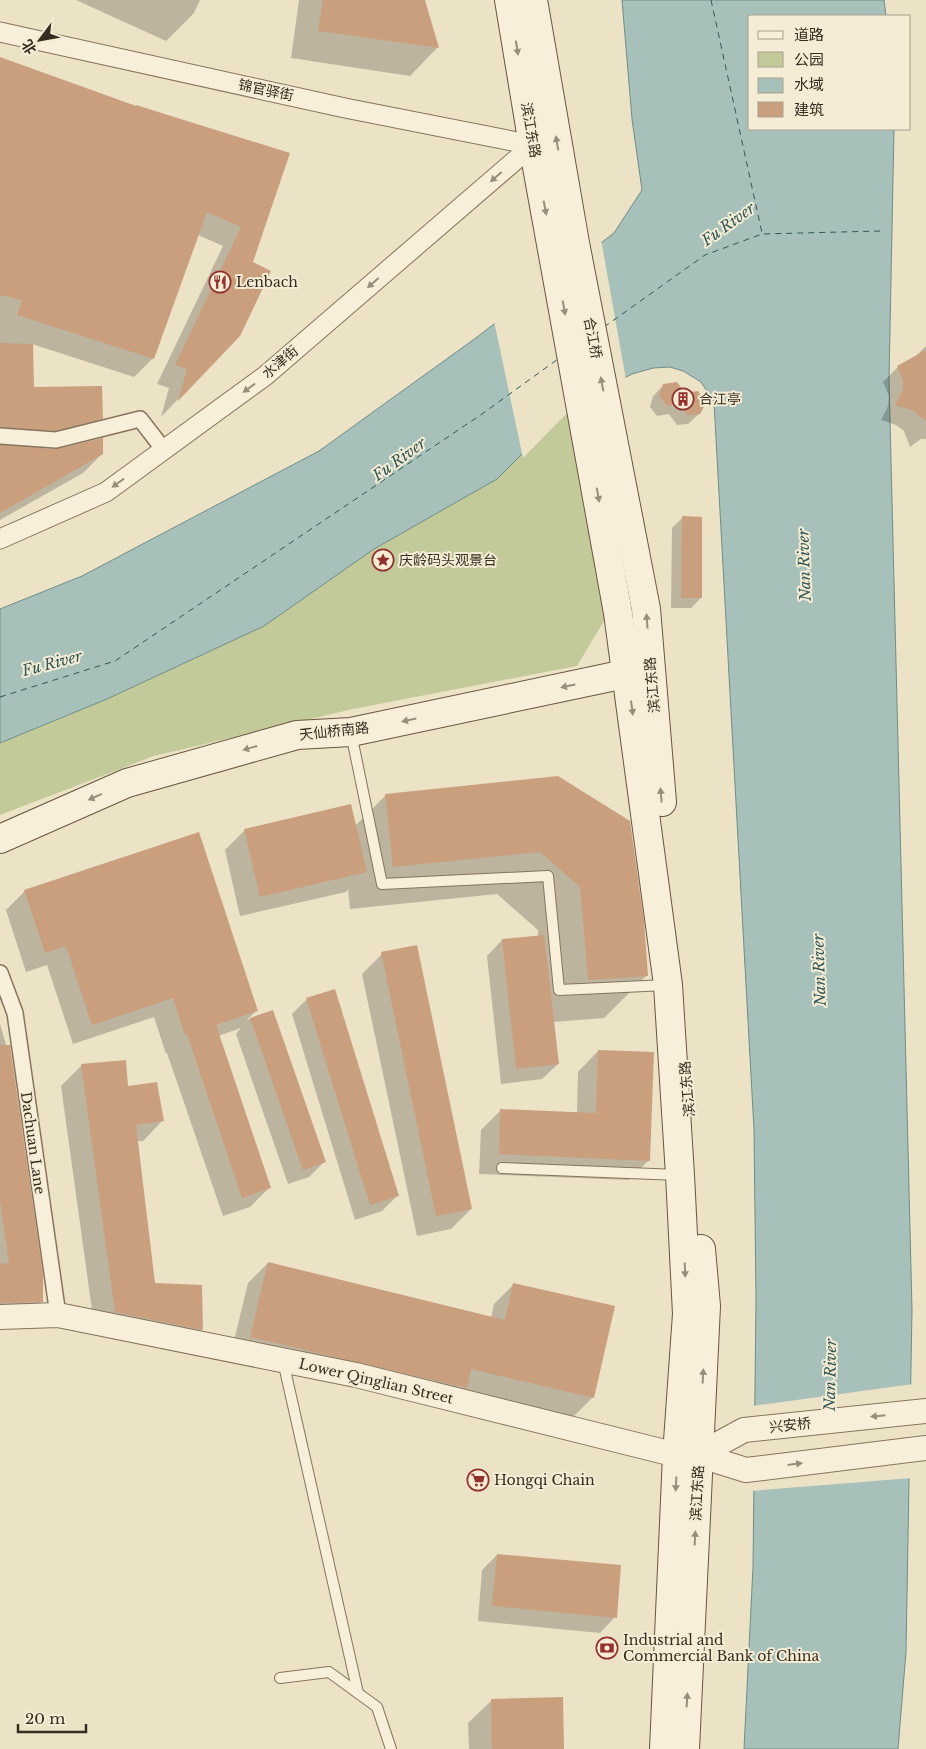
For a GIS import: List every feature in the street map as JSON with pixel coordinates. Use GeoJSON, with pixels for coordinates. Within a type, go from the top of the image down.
{"type":"FeatureCollection","features":[{"type":"Feature","properties":{"kind":"main road","name":"滨江东路"},"geometry":{"type":"LineString","coordinates":[[510,0],[533,145],[565,252]]}},
{"type":"Feature","properties":{"kind":"main road","name":"滨江东路"},"geometry":{"type":"LineString","coordinates":[[533,0],[565,252]]}},
{"type":"Feature","properties":{"kind":"main road","name":"合江桥"},"geometry":{"type":"LineString","coordinates":[[565,252],[600,440]]}},
{"type":"Feature","properties":{"kind":"main road","name":"滨江东路"},"geometry":{"type":"LineString","coordinates":[[600,440],[639,671],[706,1306],[688,1455],[664,1749]]}},
{"type":"Feature","properties":{"kind":"main road","name":"滨江东路"},"geometry":{"type":"LineString","coordinates":[[639,671],[668,984],[680,1175],[686,1314],[688,1455],[685,1749]]}},
{"type":"Feature","properties":{"kind":"main road","name":"天仙桥南路"},"geometry":{"type":"LineString","coordinates":[[0,839],[127,782],[297,735],[351,732],[639,671]]}},
{"type":"Feature","properties":{"kind":"street","name":"锦官驿街"},"geometry":{"type":"LineString","coordinates":[[0,32],[335,106],[533,145]]}},
{"type":"Feature","properties":{"kind":"street","name":"水津街"},"geometry":{"type":"LineString","coordinates":[[0,540],[106,492],[265,376],[533,145]]}},
{"type":"Feature","properties":{"kind":"street"},"geometry":{"type":"LineString","coordinates":[[0,436],[56,440],[140,419],[164,450]]}},
{"type":"Feature","properties":{"kind":"street","name":"Dachuan Lane"},"geometry":{"type":"LineString","coordinates":[[0,973],[15,1013],[58,1315]]}},
{"type":"Feature","properties":{"kind":"street","name":"Lower Qinglian Street"},"geometry":{"type":"LineString","coordinates":[[0,1317],[58,1315],[283,1360],[356,1375],[746,1470],[926,1448]]}},
{"type":"Feature","properties":{"kind":"street","name":"兴安桥"},"geometry":{"type":"LineString","coordinates":[[688,1455],[744,1430],[926,1411]]}},
{"type":"Feature","properties":{"kind":"lane"},"geometry":{"type":"LineString","coordinates":[[351,732],[382,884],[548,876],[559,990],[668,984]]}},
{"type":"Feature","properties":{"kind":"lane"},"geometry":{"type":"LineString","coordinates":[[502,1168],[680,1175]]}},
{"type":"Feature","properties":{"kind":"lane"},"geometry":{"type":"LineString","coordinates":[[283,1360],[358,1693]]}},
{"type":"Feature","properties":{"kind":"lane"},"geometry":{"type":"LineString","coordinates":[[280,1678],[329,1672],[377,1707],[391,1749]]}},
{"type":"Feature","properties":{"kind":"green space"},"geometry":{"type":"Polygon","coordinates":[[[570,406],[613,606],[577,666],[353,709],[154,756],[0,815],[0,743],[107,699],[264,626],[570,406]]]}},
{"type":"Feature","properties":{"kind":"water"},"geometry":{"type":"Polygon","coordinates":[[[622,0],[884,0],[886,15],[748,15],[748,130],[894,130],[889,379],[912,1310],[906,1652],[898,1749],[744,1749],[753,1567],[756,1299],[754,1130],[714,402],[701,382],[683,371],[670,367],[653,368],[632,374],[570,406],[497,479],[374,549],[264,626],[107,699],[0,743],[0,609],[82,576],[319,451],[473,340],[614,233],[642,190],[632,119],[622,0]]]}},
{"type":"Feature","properties":{"kind":"pier"},"geometry":{"type":"Polygon","coordinates":[[[601,239],[626,380],[572,408],[523,458],[494,321],[601,239]]]}},
{"type":"Feature","properties":{"kind":"pier"},"geometry":{"type":"Polygon","coordinates":[[[913,1384],[912,1478],[751,1491],[752,1406],[913,1384]]]}},
{"type":"Feature","properties":{"kind":"building"},"geometry":{"type":"Polygon","coordinates":[[[323,0],[425,0],[439,48],[318,31],[323,0]]]}},
{"type":"Feature","properties":{"kind":"building"},"geometry":{"type":"Polygon","coordinates":[[[0,57],[136,106],[290,153],[253,262],[271,271],[240,336],[178,401],[187,369],[175,365],[241,227],[207,212],[154,359],[17,315],[22,300],[0,295],[0,57]]]}},
{"type":"Feature","properties":{"kind":"building"},"geometry":{"type":"Polygon","coordinates":[[[0,343],[33,344],[34,387],[102,386],[103,419],[55,431],[0,427],[0,343]]]}},
{"type":"Feature","properties":{"kind":"building"},"geometry":{"type":"Polygon","coordinates":[[[926,350],[926,421],[912,410],[895,405],[903,390],[903,380],[897,366],[926,350]]]}},
{"type":"Feature","properties":{"kind":"building","name":"合江亭"},"geometry":{"type":"Polygon","coordinates":[[[677,382],[685,393],[698,391],[706,403],[700,414],[687,415],[680,404],[667,406],[659,396],[663,384],[677,382]]]}},
{"type":"Feature","properties":{"kind":"building"},"geometry":{"type":"Polygon","coordinates":[[[103,438],[103,454],[0,513],[0,445],[56,449],[103,438]]]}},
{"type":"Feature","properties":{"kind":"building"},"geometry":{"type":"Polygon","coordinates":[[[682,516],[702,517],[702,598],[681,598],[682,516]]]}},
{"type":"Feature","properties":{"kind":"building"},"geometry":{"type":"Polygon","coordinates":[[[558,776],[630,821],[644,921],[648,976],[588,980],[580,887],[540,852],[393,867],[385,794],[558,776]]]}},
{"type":"Feature","properties":{"kind":"building"},"geometry":{"type":"Polygon","coordinates":[[[351,804],[367,872],[260,897],[244,829],[351,804]]]}},
{"type":"Feature","properties":{"kind":"building"},"geometry":{"type":"Polygon","coordinates":[[[199,832],[258,1011],[216,1025],[271,1188],[242,1198],[173,998],[92,1025],[66,946],[45,953],[24,890],[199,832]]]}},
{"type":"Feature","properties":{"kind":"building"},"geometry":{"type":"Polygon","coordinates":[[[544,935],[559,1064],[516,1069],[502,939],[544,935]]]}},
{"type":"Feature","properties":{"kind":"building"},"geometry":{"type":"Polygon","coordinates":[[[417,945],[472,1209],[436,1216],[381,952],[417,945]]]}},
{"type":"Feature","properties":{"kind":"building"},"geometry":{"type":"Polygon","coordinates":[[[335,989],[399,1196],[370,1205],[306,998],[335,989]]]}},
{"type":"Feature","properties":{"kind":"building"},"geometry":{"type":"Polygon","coordinates":[[[273,1010],[326,1162],[303,1170],[250,1018],[273,1010]]]}},
{"type":"Feature","properties":{"kind":"building"},"geometry":{"type":"Polygon","coordinates":[[[0,1045],[10,1045],[43,1274],[43,1302],[0,1303],[0,1263],[9,1264],[0,1200],[0,1045]]]}},
{"type":"Feature","properties":{"kind":"building"},"geometry":{"type":"Polygon","coordinates":[[[598,1050],[654,1052],[650,1161],[499,1154],[500,1109],[596,1113],[598,1050]]]}},
{"type":"Feature","properties":{"kind":"building"},"geometry":{"type":"Polygon","coordinates":[[[126,1060],[128,1086],[157,1082],[164,1121],[136,1125],[155,1283],[202,1285],[203,1330],[115,1312],[81,1064],[126,1060]]]}},
{"type":"Feature","properties":{"kind":"building"},"geometry":{"type":"Polygon","coordinates":[[[268,1262],[505,1320],[513,1283],[615,1306],[594,1398],[471,1369],[467,1388],[250,1337],[268,1262]]]}},
{"type":"Feature","properties":{"kind":"building"},"geometry":{"type":"Polygon","coordinates":[[[497,1554],[621,1565],[617,1618],[492,1606],[497,1554]]]}},
{"type":"Feature","properties":{"kind":"building"},"geometry":{"type":"Polygon","coordinates":[[[563,1697],[564,1749],[492,1749],[491,1699],[563,1697]]]}},
{"type":"Feature","properties":{"kind":"ferry route"},"geometry":{"type":"LineString","coordinates":[[711,0],[762,233]]}},
{"type":"Feature","properties":{"kind":"ferry route"},"geometry":{"type":"LineString","coordinates":[[604,327],[705,255],[762,234],[880,231]]}},
{"type":"Feature","properties":{"kind":"ferry route"},"geometry":{"type":"LineString","coordinates":[[0,697],[115,661],[482,414],[558,359]]}},
{"type":"Feature","properties":{"kind":"place","name":"Lenbach"},"geometry":{"type":"Point","coordinates":[220,282]}},
{"type":"Feature","properties":{"kind":"place","name":"合江亭"},"geometry":{"type":"Point","coordinates":[683,399]}},
{"type":"Feature","properties":{"kind":"place","name":"庆龄码头观景台"},"geometry":{"type":"Point","coordinates":[383,560]}},
{"type":"Feature","properties":{"kind":"place","name":"Hongqi Chain"},"geometry":{"type":"Point","coordinates":[478,1480]}},
{"type":"Feature","properties":{"kind":"place","name":"Industrial and Commercial Bank of China"},"geometry":{"type":"Point","coordinates":[607,1648]}},
{"type":"Feature","properties":{"kind":"water label","name":"Fu River"},"geometry":{"type":"Point","coordinates":[728,224]}},
{"type":"Feature","properties":{"kind":"water label","name":"Fu River"},"geometry":{"type":"Point","coordinates":[399,459]}},
{"type":"Feature","properties":{"kind":"water label","name":"Nan River"},"geometry":{"type":"Point","coordinates":[804,565]}},
{"type":"Feature","properties":{"kind":"water label","name":"Fu River"},"geometry":{"type":"Point","coordinates":[52,663]}},
{"type":"Feature","properties":{"kind":"water label","name":"Nan River"},"geometry":{"type":"Point","coordinates":[819,970]}},
{"type":"Feature","properties":{"kind":"water label","name":"Nan River"},"geometry":{"type":"Point","coordinates":[830,1375]}}]}
